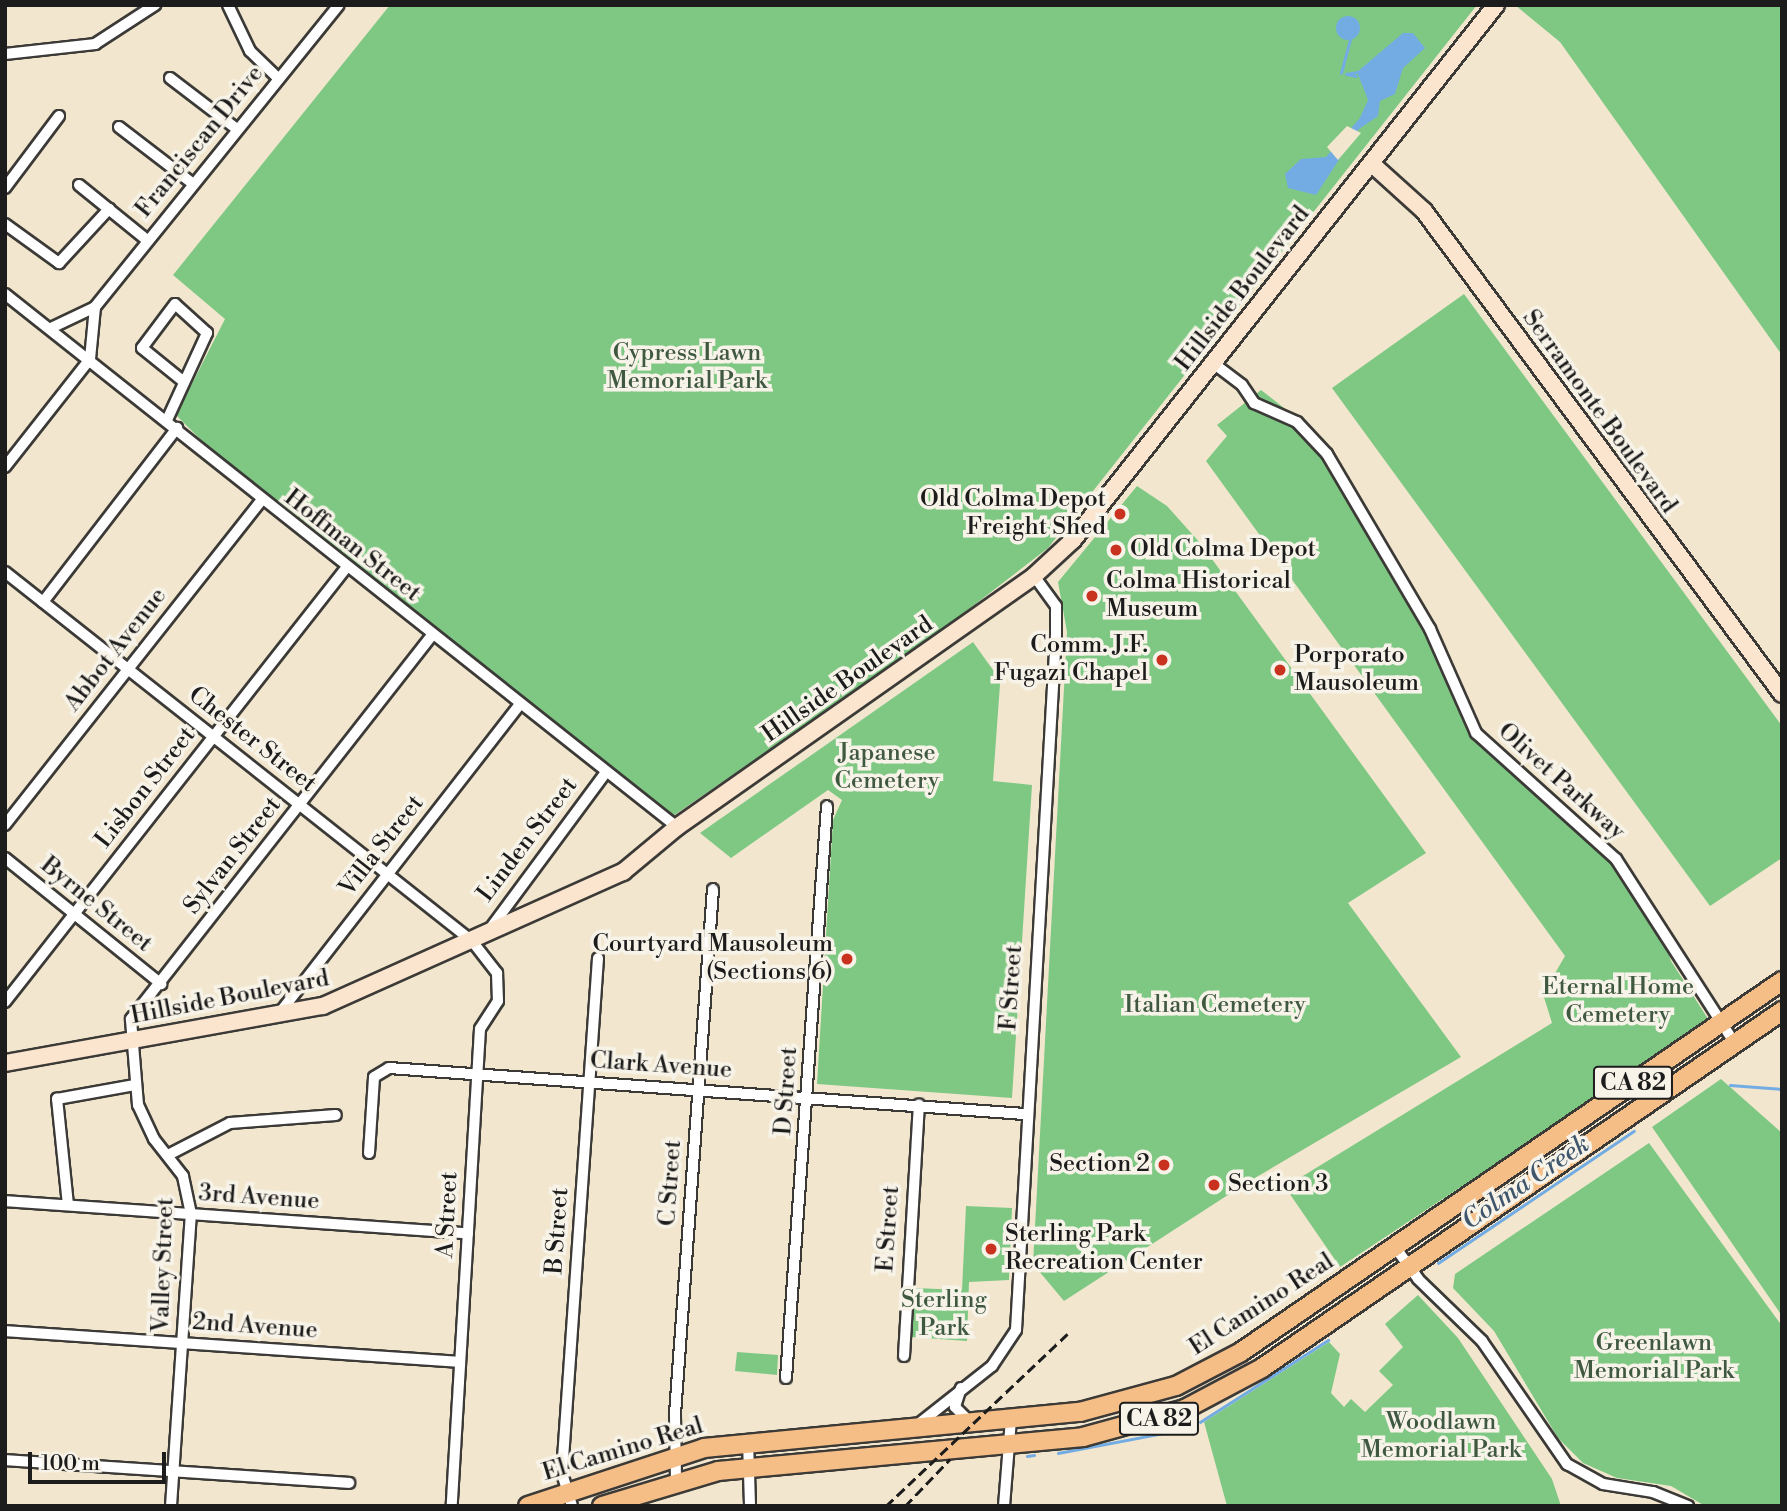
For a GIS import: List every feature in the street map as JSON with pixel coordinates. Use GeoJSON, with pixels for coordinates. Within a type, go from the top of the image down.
{"type":"FeatureCollection","features":[{"type":"Feature","properties":{"kind":"main road","name":"Hillside Boulevard"},"geometry":{"type":"LineString","coordinates":[[5,1063],[278,1015],[348,998],[623,872],[677,827],[1034,576],[1073,540],[1496,5]]}},
{"type":"Feature","properties":{"kind":"main road","name":"Serramonte Boulevard"},"geometry":{"type":"LineString","coordinates":[[1372,163],[1424,211],[1782,694]]}},
{"type":"Feature","properties":{"kind":"main road","name":"El Camino Real"},"geometry":{"type":"LineString","coordinates":[[528,1506],[569,1499],[675,1455],[748,1441],[1101,1409],[1178,1385],[1241,1352],[1782,981]]}},
{"type":"Feature","properties":{"kind":"main road","name":"El Camino Real"},"geometry":{"type":"LineString","coordinates":[[602,1506],[677,1480],[751,1466],[1009,1444],[1113,1432],[1199,1403],[1253,1374],[1782,1012]]}},
{"type":"Feature","properties":{"kind":"street"},"geometry":{"type":"LineString","coordinates":[[5,54],[95,44],[155,5]]}},
{"type":"Feature","properties":{"kind":"street"},"geometry":{"type":"LineString","coordinates":[[228,5],[250,51],[279,79]]}},
{"type":"Feature","properties":{"kind":"street","name":"Franciscan Drive"},"geometry":{"type":"LineString","coordinates":[[51,328],[95,307],[192,183],[339,5]]}},
{"type":"Feature","properties":{"kind":"street"},"geometry":{"type":"LineString","coordinates":[[170,78],[237,129]]}},
{"type":"Feature","properties":{"kind":"street"},"geometry":{"type":"LineString","coordinates":[[5,188],[59,116]]}},
{"type":"Feature","properties":{"kind":"street"},"geometry":{"type":"LineString","coordinates":[[119,127],[192,183]]}},
{"type":"Feature","properties":{"kind":"street"},"geometry":{"type":"LineString","coordinates":[[79,185],[147,240]]}},
{"type":"Feature","properties":{"kind":"street"},"geometry":{"type":"LineString","coordinates":[[5,224],[59,263],[109,209]]}},
{"type":"Feature","properties":{"kind":"street","name":"Hoffman Street"},"geometry":{"type":"LineString","coordinates":[[5,294],[177,428],[261,501],[677,827]]}},
{"type":"Feature","properties":{"kind":"street"},"geometry":{"type":"LineString","coordinates":[[167,420],[184,382],[207,330],[175,304],[142,348],[184,382]]}},
{"type":"Feature","properties":{"kind":"street"},"geometry":{"type":"LineString","coordinates":[[5,467],[90,359],[95,307]]}},
{"type":"Feature","properties":{"kind":"street","name":"Olivet Parkway"},"geometry":{"type":"LineString","coordinates":[[1213,363],[1254,403],[1289,416],[1327,454],[1430,629],[1476,733],[1509,769],[1608,850],[1735,1044]]}},
{"type":"Feature","properties":{"kind":"street"},"geometry":{"type":"LineString","coordinates":[[43,602],[177,428]]}},
{"type":"Feature","properties":{"kind":"street","name":"Abbot Avenue"},"geometry":{"type":"LineString","coordinates":[[5,825],[261,501]]}},
{"type":"Feature","properties":{"kind":"street","name":"Lisbon Street"},"geometry":{"type":"LineString","coordinates":[[5,1002],[346,568]]}},
{"type":"Feature","properties":{"kind":"street","name":"Chester Street"},"geometry":{"type":"LineString","coordinates":[[5,572],[387,873],[479,938]]}},
{"type":"Feature","properties":{"kind":"street","name":"F Street"},"geometry":{"type":"LineString","coordinates":[[914,1427],[1014,1340],[1025,1114],[1056,635],[1056,606],[1034,576]]}},
{"type":"Feature","properties":{"kind":"street","name":"Sylvan Street"},"geometry":{"type":"LineString","coordinates":[[130,1041],[131,1019],[432,635]]}},
{"type":"Feature","properties":{"kind":"street","name":"Villa Street"},"geometry":{"type":"LineString","coordinates":[[278,1015],[520,704]]}},
{"type":"Feature","properties":{"kind":"street","name":"Linden Street"},"geometry":{"type":"LineString","coordinates":[[479,938],[606,772]]}},
{"type":"Feature","properties":{"kind":"street","name":"D Street"},"geometry":{"type":"LineString","coordinates":[[786,1378],[827,806]]}},
{"type":"Feature","properties":{"kind":"street","name":"Byrne Street"},"geometry":{"type":"LineString","coordinates":[[5,858],[161,984]]}},
{"type":"Feature","properties":{"kind":"street","name":"C Street"},"geometry":{"type":"LineString","coordinates":[[677,1480],[675,1455],[713,889]]}},
{"type":"Feature","properties":{"kind":"street","name":"A Street"},"geometry":{"type":"LineString","coordinates":[[452,1506],[480,1029],[498,1001],[500,983],[479,938]]}},
{"type":"Feature","properties":{"kind":"street","name":"B Street"},"geometry":{"type":"LineString","coordinates":[[569,1499],[562,1473],[598,958]]}},
{"type":"Feature","properties":{"kind":"street","name":"Valley Street"},"geometry":{"type":"LineString","coordinates":[[130,1041],[135,1085],[145,1125],[168,1155],[189,1191],[191,1214],[171,1506]]}},
{"type":"Feature","properties":{"kind":"street","name":"Clark Avenue"},"geometry":{"type":"LineString","coordinates":[[369,1153],[379,1070],[477,1074],[919,1104],[1025,1114]]}},
{"type":"Feature","properties":{"kind":"street"},"geometry":{"type":"LineString","coordinates":[[68,1205],[57,1099],[135,1085]]}},
{"type":"Feature","properties":{"kind":"street","name":"E Street"},"geometry":{"type":"LineString","coordinates":[[904,1356],[919,1104]]}},
{"type":"Feature","properties":{"kind":"street"},"geometry":{"type":"LineString","coordinates":[[168,1155],[230,1122],[336,1115]]}},
{"type":"Feature","properties":{"kind":"street","name":"3rd Avenue"},"geometry":{"type":"LineString","coordinates":[[5,1201],[468,1233]]}},
{"type":"Feature","properties":{"kind":"street"},"geometry":{"type":"LineString","coordinates":[[1395,1247],[1409,1267],[1482,1340],[1567,1464],[1603,1484],[1688,1506]]}},
{"type":"Feature","properties":{"kind":"street","name":"2nd Avenue"},"geometry":{"type":"LineString","coordinates":[[5,1331],[460,1362]]}},
{"type":"Feature","properties":{"kind":"street"},"geometry":{"type":"LineString","coordinates":[[962,1386],[953,1402],[970,1422]]}},
{"type":"Feature","properties":{"kind":"street"},"geometry":{"type":"LineString","coordinates":[[1004,1506],[1011,1419]]}},
{"type":"Feature","properties":{"kind":"street"},"geometry":{"type":"LineString","coordinates":[[748,1441],[751,1466],[750,1506]]}},
{"type":"Feature","properties":{"kind":"street"},"geometry":{"type":"LineString","coordinates":[[5,1460],[174,1469],[349,1483]]}},
{"type":"Feature","properties":{"kind":"green space","name":"Cypress Lawn Memorial Park"},"geometry":{"type":"Polygon","coordinates":[[[390,5],[1477,5],[1048,548],[930,639],[673,816],[214,453],[176,415],[225,319],[173,275],[390,5]]]}},
{"type":"Feature","properties":{"kind":"green space"},"geometry":{"type":"Polygon","coordinates":[[[1515,5],[1782,5],[1782,355],[1560,42],[1515,5]]]}},
{"type":"Feature","properties":{"kind":"green space"},"geometry":{"type":"Polygon","coordinates":[[[1464,294],[1782,726],[1782,858],[1710,906],[1332,388],[1464,294]]]}},
{"type":"Feature","properties":{"kind":"green space","name":"Eternal Home Cemetery"},"geometry":{"type":"Polygon","coordinates":[[[1261,390],[1324,439],[1385,551],[1425,608],[1451,680],[1497,759],[1600,843],[1663,935],[1671,961],[1710,1022],[1340,1267],[1285,1187],[1552,1023],[1543,994],[1565,956],[1206,461],[1227,436],[1217,425],[1261,390]]]}},
{"type":"Feature","properties":{"kind":"green space","name":"Italian Cemetery"},"geometry":{"type":"Polygon","coordinates":[[[1137,486],[1167,506],[1201,544],[1426,853],[1348,903],[1461,1057],[1248,1182],[1064,1301],[1033,1264],[1067,632],[1058,582],[1137,486]]]}},
{"type":"Feature","properties":{"kind":"green space","name":"Japanese Cemetery"},"geometry":{"type":"Polygon","coordinates":[[[973,642],[993,670],[1001,671],[993,781],[1032,785],[1012,1098],[817,1084],[833,820],[842,800],[828,790],[731,858],[700,833],[973,642]]]}},
{"type":"Feature","properties":{"kind":"green space"},"geometry":{"type":"Polygon","coordinates":[[[1721,1079],[1782,1133],[1782,1316],[1652,1127],[1721,1079]]]}},
{"type":"Feature","properties":{"kind":"green space","name":"Greenlawn Memorial Park"},"geometry":{"type":"Polygon","coordinates":[[[1649,1143],[1782,1326],[1782,1506],[1705,1506],[1671,1486],[1617,1478],[1583,1463],[1558,1438],[1494,1331],[1453,1288],[1455,1274],[1649,1143]]]}},
{"type":"Feature","properties":{"kind":"green space","name":"Sterling Park"},"geometry":{"type":"Polygon","coordinates":[[[966,1206],[1012,1208],[1009,1280],[969,1282],[967,1341],[911,1337],[915,1288],[962,1290],[966,1206]]]}},
{"type":"Feature","properties":{"kind":"green space","name":"Woodlawn Memorial Park"},"geometry":{"type":"Polygon","coordinates":[[[1418,1295],[1458,1338],[1552,1479],[1561,1506],[1227,1506],[1204,1422],[1329,1342],[1340,1354],[1331,1393],[1344,1407],[1351,1399],[1365,1412],[1393,1385],[1379,1371],[1403,1347],[1385,1324],[1418,1295]]]}},
{"type":"Feature","properties":{"kind":"green space"},"geometry":{"type":"Polygon","coordinates":[[[737,1352],[778,1355],[777,1375],[735,1371],[737,1352]]]}},
{"type":"Feature","properties":{"kind":"water"},"geometry":{"type":"Polygon","coordinates":[[[1348,16],[1359,23],[1360,28],[1353,39],[1348,40],[1337,33],[1336,28],[1343,17],[1348,16]]]}},
{"type":"Feature","properties":{"kind":"water"},"geometry":{"type":"Polygon","coordinates":[[[1403,33],[1413,33],[1425,48],[1403,68],[1395,94],[1380,101],[1378,116],[1359,129],[1316,195],[1288,188],[1285,174],[1301,159],[1326,157],[1360,118],[1368,100],[1357,72],[1403,33]]]}},
{"type":"Feature","properties":{"kind":"pier"},"geometry":{"type":"Polygon","coordinates":[[[1347,126],[1361,133],[1338,160],[1327,147],[1347,126]]]}},
{"type":"Feature","properties":{"kind":"waterway"},"geometry":{"type":"LineString","coordinates":[[1341,73],[1350,39]]}},
{"type":"Feature","properties":{"kind":"waterway"},"geometry":{"type":"LineString","coordinates":[[1346,74],[1357,72]]}},
{"type":"Feature","properties":{"kind":"waterway"},"geometry":{"type":"LineString","coordinates":[[1347,74],[1356,76]]}},
{"type":"Feature","properties":{"kind":"waterway","name":"Colma Creek"},"geometry":{"type":"LineString","coordinates":[[1730,1085],[1782,1089]]}},
{"type":"Feature","properties":{"kind":"waterway","name":"Colma Creek"},"geometry":{"type":"LineString","coordinates":[[1438,1263],[1634,1131]]}},
{"type":"Feature","properties":{"kind":"waterway","name":"Colma Creek"},"geometry":{"type":"LineString","coordinates":[[1200,1422],[1328,1340]]}},
{"type":"Feature","properties":{"kind":"waterway","name":"Colma Creek"},"geometry":{"type":"LineString","coordinates":[[1058,1453],[1180,1430]]}},
{"type":"Feature","properties":{"kind":"waterway","name":"Colma Creek"},"geometry":{"type":"LineString","coordinates":[[1027,1456],[1034,1455]]}},
{"type":"Feature","properties":{"kind":"railway"},"geometry":{"type":"LineString","coordinates":[[886,1506],[1067,1334]]}},
{"type":"Feature","properties":{"kind":"railway"},"geometry":{"type":"LineString","coordinates":[[905,1506],[950,1459]]}},
{"type":"Feature","properties":{"kind":"place","name":"Old Colma Depot Freight Shed"},"geometry":{"type":"Point","coordinates":[1120,514]}},
{"type":"Feature","properties":{"kind":"place","name":"Old Colma Depot"},"geometry":{"type":"Point","coordinates":[1116,550]}},
{"type":"Feature","properties":{"kind":"place","name":"Colma Historical Museum"},"geometry":{"type":"Point","coordinates":[1092,596]}},
{"type":"Feature","properties":{"kind":"place","name":"Comm. J.F. Fugazi Chapel"},"geometry":{"type":"Point","coordinates":[1162,660]}},
{"type":"Feature","properties":{"kind":"place","name":"Porporato Mausoleum"},"geometry":{"type":"Point","coordinates":[1280,670]}},
{"type":"Feature","properties":{"kind":"place","name":"Courtyard Mausoleum (Sections 6)"},"geometry":{"type":"Point","coordinates":[847,959]}},
{"type":"Feature","properties":{"kind":"place","name":"Section 2"},"geometry":{"type":"Point","coordinates":[1164,1165]}},
{"type":"Feature","properties":{"kind":"place","name":"Section 3"},"geometry":{"type":"Point","coordinates":[1214,1185]}},
{"type":"Feature","properties":{"kind":"place","name":"Sterling Park Recreation Center"},"geometry":{"type":"Point","coordinates":[991,1249]}}]}
